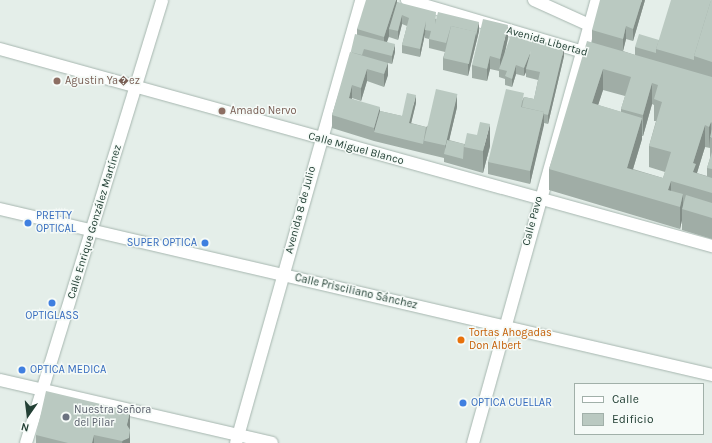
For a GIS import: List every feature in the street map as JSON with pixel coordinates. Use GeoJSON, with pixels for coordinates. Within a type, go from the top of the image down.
{"type":"FeatureCollection","features":[{"type":"Feature","properties":{"kind":"street","name":"Calle Enrique González Martínez"},"geometry":{"type":"LineString","coordinates":[[26,443],[162,0]]}},
{"type":"Feature","properties":{"kind":"street","name":"Avenida 8 de Julio"},"geometry":{"type":"LineString","coordinates":[[237,439],[320,139],[361,0]]}},
{"type":"Feature","properties":{"kind":"street","name":"Avenida Libertad"},"geometry":{"type":"LineString","coordinates":[[407,0],[605,58]]}},
{"type":"Feature","properties":{"kind":"street"},"geometry":{"type":"LineString","coordinates":[[534,0],[589,25]]}},
{"type":"Feature","properties":{"kind":"street","name":"Calle Pavo"},"geometry":{"type":"LineString","coordinates":[[473,443],[596,0]]}},
{"type":"Feature","properties":{"kind":"street","name":"Calle Miguel Blanco"},"geometry":{"type":"LineString","coordinates":[[0,49],[320,139],[712,246]]}},
{"type":"Feature","properties":{"kind":"street","name":"Calle Prisciliano Sánchez"},"geometry":{"type":"LineString","coordinates":[[0,209],[712,375]]}},
{"type":"Feature","properties":{"kind":"street"},"geometry":{"type":"LineString","coordinates":[[0,380],[43,389],[237,439],[272,443]]}},
{"type":"Feature","properties":{"kind":"building"},"geometry":{"type":"Polygon","coordinates":[[[366,0],[396,0],[384,37],[357,29],[366,0]]]}},
{"type":"Feature","properties":{"kind":"building"},"geometry":{"type":"Polygon","coordinates":[[[600,0],[642,0],[633,29],[626,26],[623,39],[592,30],[600,0]]]}},
{"type":"Feature","properties":{"kind":"building"},"geometry":{"type":"Polygon","coordinates":[[[671,0],[711,0],[694,60],[656,49],[671,0]]]}},
{"type":"Feature","properties":{"kind":"building"},"geometry":{"type":"Polygon","coordinates":[[[712,0],[712,62],[694,56],[712,0]]]}},
{"type":"Feature","properties":{"kind":"building"},"geometry":{"type":"Polygon","coordinates":[[[397,2],[436,12],[435,24],[438,12],[479,22],[476,36],[476,32],[451,26],[446,43],[429,39],[431,31],[425,30],[426,21],[420,49],[402,45],[409,18],[402,15],[398,31],[389,29],[397,2]]]}},
{"type":"Feature","properties":{"kind":"building"},"geometry":{"type":"Polygon","coordinates":[[[483,19],[508,25],[500,59],[490,56],[487,69],[472,65],[483,19]]]}},
{"type":"Feature","properties":{"kind":"building"},"geometry":{"type":"Polygon","coordinates":[[[451,26],[476,32],[469,64],[444,58],[451,26]]]}},
{"type":"Feature","properties":{"kind":"building"},"geometry":{"type":"Polygon","coordinates":[[[512,32],[564,48],[548,115],[544,114],[544,112],[522,107],[524,97],[534,99],[540,72],[526,69],[531,51],[524,68],[516,65],[512,79],[505,76],[507,71],[499,69],[512,32]]]}},
{"type":"Feature","properties":{"kind":"building"},"geometry":{"type":"Polygon","coordinates":[[[355,34],[395,44],[392,56],[364,49],[362,55],[351,52],[355,34]]]}},
{"type":"Feature","properties":{"kind":"building"},"geometry":{"type":"Polygon","coordinates":[[[639,34],[659,40],[656,53],[635,47],[639,34]]]}},
{"type":"Feature","properties":{"kind":"building"},"geometry":{"type":"Polygon","coordinates":[[[587,41],[712,77],[712,123],[711,122],[709,127],[705,125],[693,163],[696,164],[693,172],[712,178],[712,193],[671,181],[668,190],[683,194],[680,207],[549,169],[587,41]],[[603,69],[592,103],[642,118],[627,168],[663,178],[671,152],[649,146],[662,102],[654,99],[658,85],[652,83],[643,115],[621,109],[631,77],[603,69]]]}},
{"type":"Feature","properties":{"kind":"building"},"geometry":{"type":"Polygon","coordinates":[[[350,52],[388,63],[384,74],[367,69],[361,88],[352,85],[349,98],[380,107],[374,128],[332,115],[350,52]]]}},
{"type":"Feature","properties":{"kind":"building"},"geometry":{"type":"Polygon","coordinates":[[[436,89],[457,94],[446,146],[424,141],[436,89]]]}},
{"type":"Feature","properties":{"kind":"building"},"geometry":{"type":"Polygon","coordinates":[[[506,89],[524,93],[521,107],[544,112],[530,171],[488,162],[506,89]]]}},
{"type":"Feature","properties":{"kind":"building"},"geometry":{"type":"Polygon","coordinates":[[[407,93],[416,95],[409,123],[426,127],[423,144],[374,132],[380,111],[402,116],[407,93]]]}},
{"type":"Feature","properties":{"kind":"building"},"geometry":{"type":"Polygon","coordinates":[[[480,122],[490,124],[483,151],[464,147],[467,133],[477,135],[480,122]]]}},
{"type":"Feature","properties":{"kind":"building"},"geometry":{"type":"Polygon","coordinates":[[[447,140],[464,144],[463,159],[444,154],[447,140]]]}},
{"type":"Feature","properties":{"kind":"building"},"geometry":{"type":"Polygon","coordinates":[[[712,152],[712,169],[707,168],[712,152]]]}},
{"type":"Feature","properties":{"kind":"building"},"geometry":{"type":"Polygon","coordinates":[[[686,195],[712,203],[712,218],[682,209],[686,195]]]}},
{"type":"Feature","properties":{"kind":"building"},"geometry":{"type":"Polygon","coordinates":[[[46,391],[130,411],[127,425],[130,430],[129,438],[122,441],[94,435],[92,443],[68,443],[36,435],[46,391]]]}},
{"type":"Feature","properties":{"kind":"place","name":"Agustin Ya�ez"},"geometry":{"type":"Point","coordinates":[57,81]}},
{"type":"Feature","properties":{"kind":"place","name":"Amado Nervo"},"geometry":{"type":"Point","coordinates":[222,111]}},
{"type":"Feature","properties":{"kind":"place","name":"PRETTY OPTICAL"},"geometry":{"type":"Point","coordinates":[28,223]}},
{"type":"Feature","properties":{"kind":"place","name":"SUPER OPTICA"},"geometry":{"type":"Point","coordinates":[205,243]}},
{"type":"Feature","properties":{"kind":"place","name":"OPTIGLASS"},"geometry":{"type":"Point","coordinates":[52,303]}},
{"type":"Feature","properties":{"kind":"place","name":"Tortas Ahogadas Don Albert"},"geometry":{"type":"Point","coordinates":[461,340]}},
{"type":"Feature","properties":{"kind":"place","name":"OPTICA MEDICA"},"geometry":{"type":"Point","coordinates":[22,370]}},
{"type":"Feature","properties":{"kind":"place","name":"OPTICA CUELLAR"},"geometry":{"type":"Point","coordinates":[463,403]}},
{"type":"Feature","properties":{"kind":"place","name":"Nuestra Señora del Pilar"},"geometry":{"type":"Point","coordinates":[66,417]}}]}
